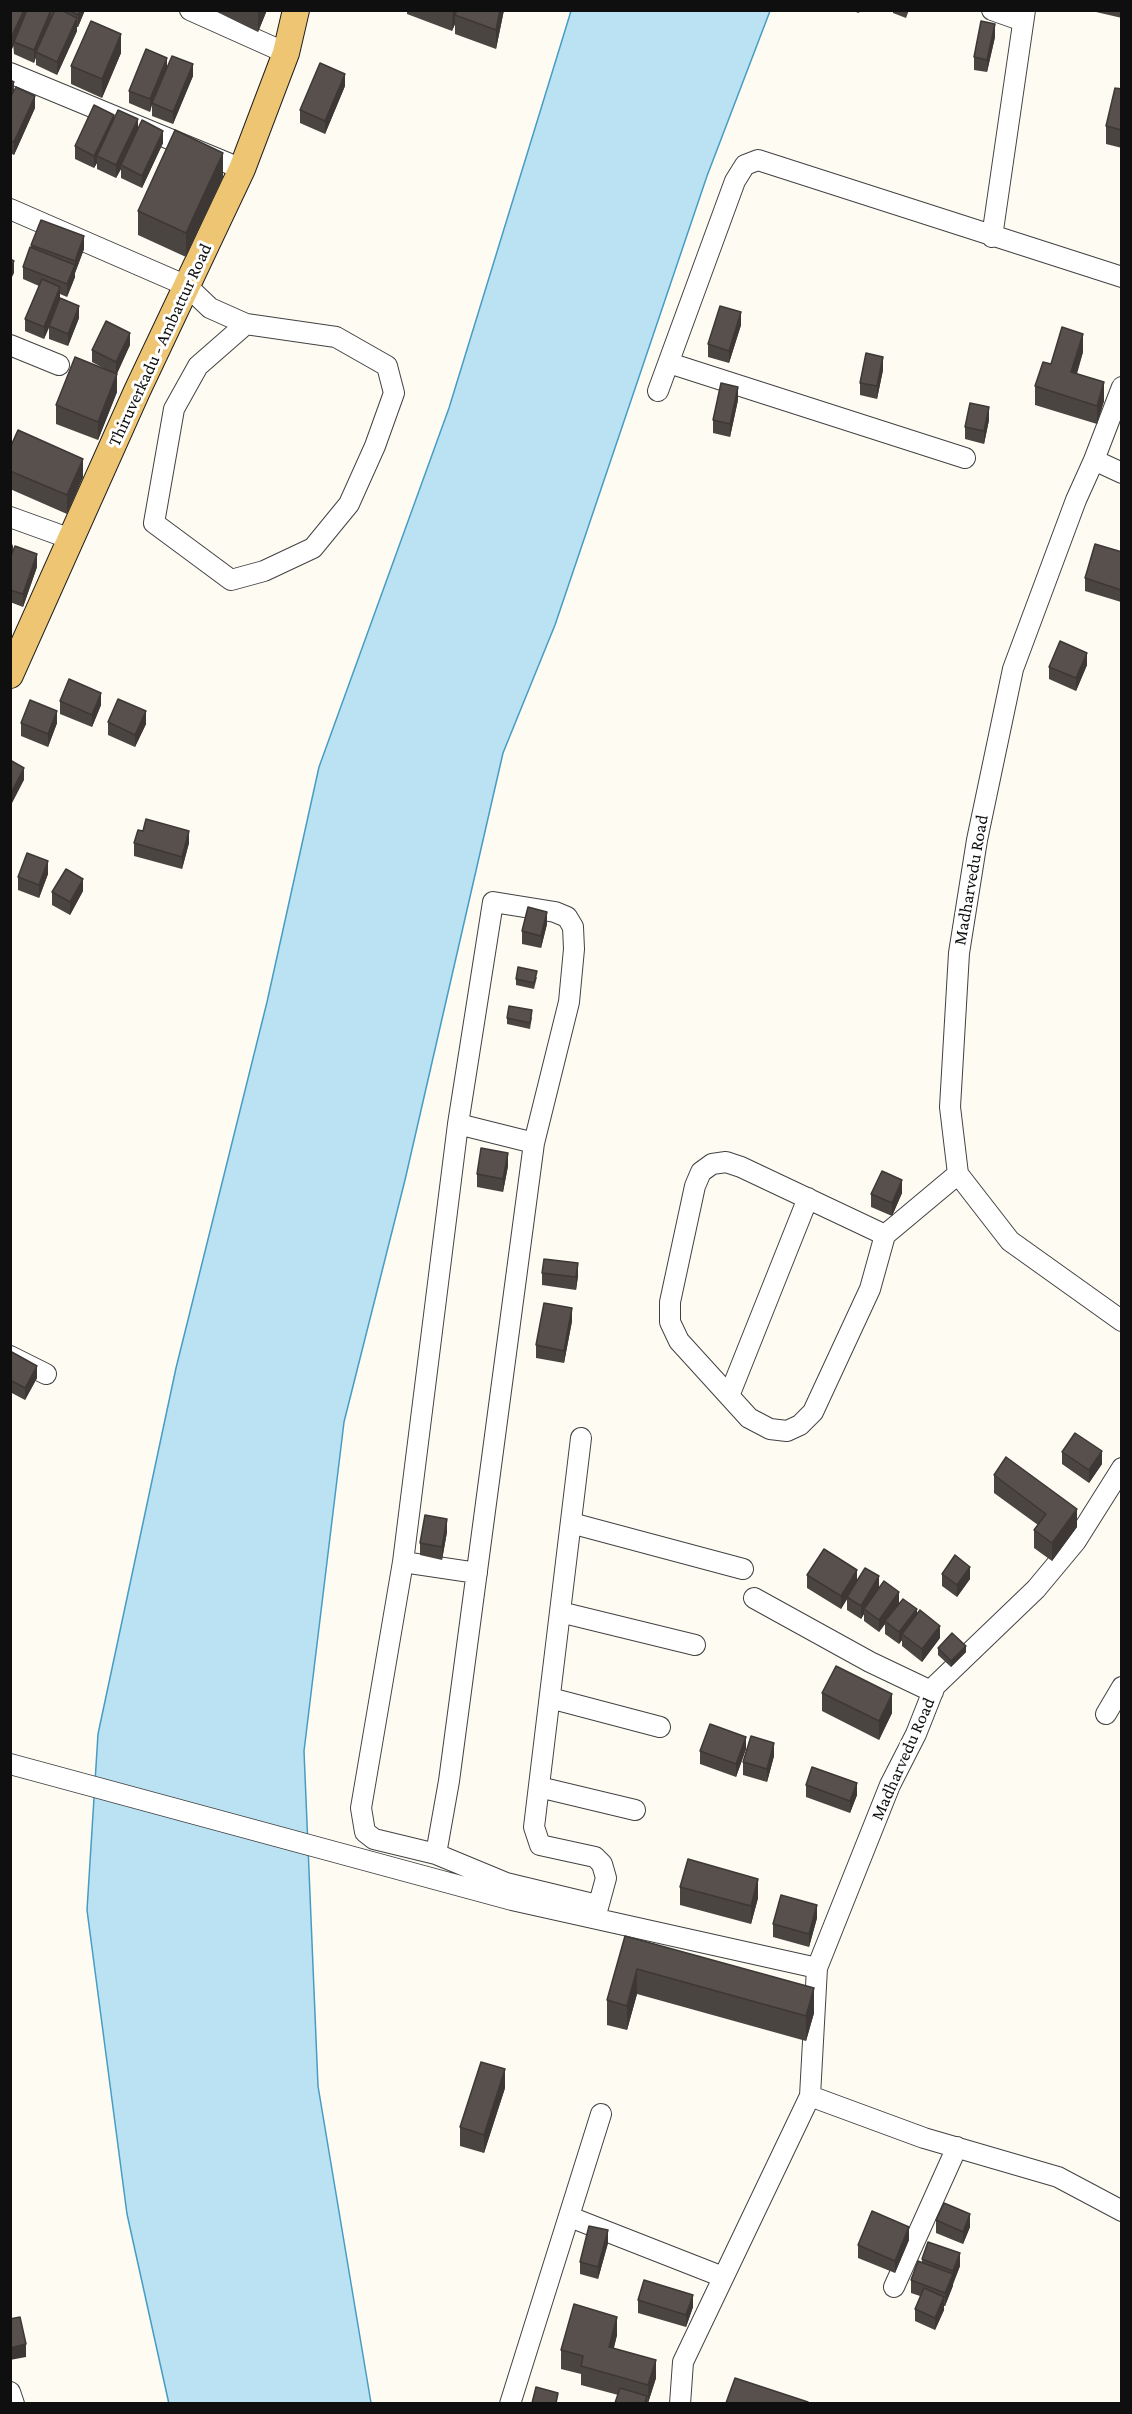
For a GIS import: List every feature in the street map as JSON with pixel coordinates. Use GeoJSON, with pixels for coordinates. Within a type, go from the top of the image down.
{"type":"FeatureCollection","features":[{"type":"Feature","properties":{"kind":"main road","name":"Thiruverkadu - Ambattur Road"},"geometry":{"type":"LineString","coordinates":[[10,675],[242,169],[286,53],[296,10]]}},
{"type":"Feature","properties":{"kind":"street"},"geometry":{"type":"LineString","coordinates":[[190,10],[286,53]]}},
{"type":"Feature","properties":{"kind":"street"},"geometry":{"type":"LineString","coordinates":[[992,10],[1024,16],[992,237]]}},
{"type":"Feature","properties":{"kind":"street"},"geometry":{"type":"LineString","coordinates":[[10,73],[242,169]]}},
{"type":"Feature","properties":{"kind":"street"},"geometry":{"type":"LineString","coordinates":[[658,391],[735,181],[744,165],[758,160],[777,164],[992,237],[1122,277]]}},
{"type":"Feature","properties":{"kind":"street"},"geometry":{"type":"LineString","coordinates":[[10,209],[187,286],[210,308],[246,324],[336,338],[387,366],[394,393],[375,446],[349,504],[313,548],[264,571],[231,580],[154,523],[174,409],[198,366],[246,324]]}},
{"type":"Feature","properties":{"kind":"street"},"geometry":{"type":"LineString","coordinates":[[10,345],[59,365]]}},
{"type":"Feature","properties":{"kind":"street"},"geometry":{"type":"LineString","coordinates":[[669,363],[965,458]]}},
{"type":"Feature","properties":{"kind":"street","name":"Madharvedu Road"},"geometry":{"type":"LineString","coordinates":[[958,1173],[950,1107],[959,953],[977,840],[1014,669],[1076,500],[1122,387]]}},
{"type":"Feature","properties":{"kind":"street"},"geometry":{"type":"LineString","coordinates":[[1094,460],[1122,473]]}},
{"type":"Feature","properties":{"kind":"street"},"geometry":{"type":"LineString","coordinates":[[10,517],[71,539]]}},
{"type":"Feature","properties":{"kind":"street"},"geometry":{"type":"LineString","coordinates":[[436,1854],[449,1782],[534,1143],[569,1002],[574,950],[573,927],[567,917],[555,912],[494,902],[458,1124],[403,1562],[361,1808],[362,1819],[365,1832],[374,1839],[436,1854],[506,1882],[593,1904],[596,1915]]}},
{"type":"Feature","properties":{"kind":"street"},"geometry":{"type":"LineString","coordinates":[[458,1124],[534,1143]]}},
{"type":"Feature","properties":{"kind":"street"},"geometry":{"type":"LineString","coordinates":[[885,1235],[741,1167],[726,1162],[712,1164],[700,1172],[695,1186],[670,1302],[670,1322],[679,1341],[749,1418],[770,1429],[787,1431],[800,1425],[813,1412],[870,1289],[885,1235],[958,1173],[1010,1241],[1122,1321]]}},
{"type":"Feature","properties":{"kind":"street"},"geometry":{"type":"LineString","coordinates":[[729,1396],[808,1198]]}},
{"type":"Feature","properties":{"kind":"street"},"geometry":{"type":"LineString","coordinates":[[10,1356],[46,1374]]}},
{"type":"Feature","properties":{"kind":"street"},"geometry":{"type":"LineString","coordinates":[[581,1438],[534,1827],[537,1843],[548,1848],[595,1857],[602,1864],[606,1878],[596,1915]]}},
{"type":"Feature","properties":{"kind":"street","name":"Madharvedu Road"},"geometry":{"type":"LineString","coordinates":[[810,2096],[817,1968],[890,1785],[916,1734],[935,1686],[1043,1581],[1076,1541],[1122,1468]]}},
{"type":"Feature","properties":{"kind":"street"},"geometry":{"type":"LineString","coordinates":[[571,1523],[743,1569]]}},
{"type":"Feature","properties":{"kind":"street"},"geometry":{"type":"LineString","coordinates":[[403,1562],[477,1573]]}},
{"type":"Feature","properties":{"kind":"street"},"geometry":{"type":"LineString","coordinates":[[754,1598],[870,1662],[933,1692]]}},
{"type":"Feature","properties":{"kind":"street"},"geometry":{"type":"LineString","coordinates":[[560,1612],[695,1645]]}},
{"type":"Feature","properties":{"kind":"street"},"geometry":{"type":"LineString","coordinates":[[1106,1714],[1122,1687]]}},
{"type":"Feature","properties":{"kind":"street"},"geometry":{"type":"LineString","coordinates":[[550,1698],[660,1726]]}},
{"type":"Feature","properties":{"kind":"street"},"geometry":{"type":"LineString","coordinates":[[10,1764],[512,1900],[596,1915],[817,1968]]}},
{"type":"Feature","properties":{"kind":"street"},"geometry":{"type":"LineString","coordinates":[[539,1787],[634,1810]]}},
{"type":"Feature","properties":{"kind":"street"},"geometry":{"type":"LineString","coordinates":[[680,2403],[683,2362],[810,2096],[924,2138],[1058,2177],[1122,2211]]}},
{"type":"Feature","properties":{"kind":"street"},"geometry":{"type":"LineString","coordinates":[[510,2403],[601,2114]]}},
{"type":"Feature","properties":{"kind":"street"},"geometry":{"type":"LineString","coordinates":[[894,2288],[957,2147]]}},
{"type":"Feature","properties":{"kind":"street"},"geometry":{"type":"LineString","coordinates":[[570,2217],[723,2277]]}},
{"type":"Feature","properties":{"kind":"street"},"geometry":{"type":"LineString","coordinates":[[10,2392],[14,2403]]}},
{"type":"Feature","properties":{"kind":"water"},"geometry":{"type":"Polygon","coordinates":[[[571,11],[770,11],[707,176],[555,625],[503,753],[405,1180],[344,1422],[304,1751],[318,2086],[371,2403],[169,2404],[127,2214],[87,1910],[98,1734],[176,1368],[267,1002],[319,767],[449,408],[571,11]]]}},
{"type":"Feature","properties":{"kind":"building"},"geometry":{"type":"Polygon","coordinates":[[[10,10],[24,10],[10,40],[10,10]]]}},
{"type":"Feature","properties":{"kind":"building"},"geometry":{"type":"Polygon","coordinates":[[[27,10],[51,10],[34,50],[14,42],[27,10]]]}},
{"type":"Feature","properties":{"kind":"building"},"geometry":{"type":"Polygon","coordinates":[[[55,10],[61,10],[77,18],[57,62],[36,52],[55,10]]]}},
{"type":"Feature","properties":{"kind":"building"},"geometry":{"type":"Polygon","coordinates":[[[68,10],[80,10],[78,15],[68,10]]]}},
{"type":"Feature","properties":{"kind":"building"},"geometry":{"type":"Polygon","coordinates":[[[457,10],[500,10],[496,30],[455,15],[457,10]]]}},
{"type":"Feature","properties":{"kind":"building"},"geometry":{"type":"Polygon","coordinates":[[[91,21],[121,34],[102,79],[71,66],[91,21]]]}},
{"type":"Feature","properties":{"kind":"building"},"geometry":{"type":"Polygon","coordinates":[[[981,21],[995,24],[987,60],[974,57],[981,21]]]}},
{"type":"Feature","properties":{"kind":"building"},"geometry":{"type":"Polygon","coordinates":[[[146,49],[167,58],[150,99],[129,91],[146,49]]]}},
{"type":"Feature","properties":{"kind":"building"},"geometry":{"type":"Polygon","coordinates":[[[172,56],[193,64],[173,112],[152,103],[172,56]]]}},
{"type":"Feature","properties":{"kind":"building"},"geometry":{"type":"Polygon","coordinates":[[[320,63],[345,74],[325,121],[300,110],[320,63]]]}},
{"type":"Feature","properties":{"kind":"building"},"geometry":{"type":"Polygon","coordinates":[[[16,87],[35,96],[14,142],[10,140],[10,98],[16,87]]]}},
{"type":"Feature","properties":{"kind":"building"},"geometry":{"type":"Polygon","coordinates":[[[1115,88],[1122,89],[1122,130],[1106,126],[1115,88]]]}},
{"type":"Feature","properties":{"kind":"building"},"geometry":{"type":"Polygon","coordinates":[[[94,105],[114,115],[94,156],[75,146],[94,105]]]}},
{"type":"Feature","properties":{"kind":"building"},"geometry":{"type":"Polygon","coordinates":[[[118,110],[138,119],[116,165],[97,156],[118,110]]]}},
{"type":"Feature","properties":{"kind":"building"},"geometry":{"type":"Polygon","coordinates":[[[142,120],[163,131],[142,176],[121,165],[142,120]]]}},
{"type":"Feature","properties":{"kind":"building"},"geometry":{"type":"Polygon","coordinates":[[[175,130],[223,153],[186,233],[138,211],[175,130]]]}},
{"type":"Feature","properties":{"kind":"building"},"geometry":{"type":"Polygon","coordinates":[[[41,220],[84,236],[75,261],[31,245],[41,220]]]}},
{"type":"Feature","properties":{"kind":"building"},"geometry":{"type":"Polygon","coordinates":[[[30,247],[75,265],[67,284],[23,267],[30,247]]]}},
{"type":"Feature","properties":{"kind":"building"},"geometry":{"type":"Polygon","coordinates":[[[42,279],[60,287],[44,327],[25,319],[42,279]]]}},
{"type":"Feature","properties":{"kind":"building"},"geometry":{"type":"Polygon","coordinates":[[[60,298],[79,306],[68,334],[49,326],[60,298]]]}},
{"type":"Feature","properties":{"kind":"building"},"geometry":{"type":"Polygon","coordinates":[[[720,306],[741,312],[729,351],[708,344],[720,306]]]}},
{"type":"Feature","properties":{"kind":"building"},"geometry":{"type":"Polygon","coordinates":[[[106,321],[130,333],[116,362],[92,350],[106,321]]]}},
{"type":"Feature","properties":{"kind":"building"},"geometry":{"type":"Polygon","coordinates":[[[1062,327],[1083,334],[1071,372],[1104,382],[1097,406],[1035,386],[1043,362],[1051,364],[1062,327]]]}},
{"type":"Feature","properties":{"kind":"building"},"geometry":{"type":"Polygon","coordinates":[[[866,353],[883,357],[877,386],[860,383],[866,353]]]}},
{"type":"Feature","properties":{"kind":"building"},"geometry":{"type":"Polygon","coordinates":[[[75,357],[117,374],[98,422],[56,405],[75,357]]]}},
{"type":"Feature","properties":{"kind":"building"},"geometry":{"type":"Polygon","coordinates":[[[721,383],[738,387],[730,424],[713,420],[721,383]]]}},
{"type":"Feature","properties":{"kind":"building"},"geometry":{"type":"Polygon","coordinates":[[[970,403],[989,407],[984,431],[965,427],[970,403]]]}},
{"type":"Feature","properties":{"kind":"building"},"geometry":{"type":"Polygon","coordinates":[[[18,430],[83,459],[67,495],[10,471],[10,448],[18,430]]]}},
{"type":"Feature","properties":{"kind":"building"},"geometry":{"type":"Polygon","coordinates":[[[1095,544],[1122,552],[1121,590],[1085,578],[1095,544]]]}},
{"type":"Feature","properties":{"kind":"building"},"geometry":{"type":"Polygon","coordinates":[[[15,546],[37,554],[23,594],[10,590],[10,558],[15,546]]]}},
{"type":"Feature","properties":{"kind":"building"},"geometry":{"type":"Polygon","coordinates":[[[1060,641],[1087,653],[1076,678],[1049,667],[1060,641]]]}},
{"type":"Feature","properties":{"kind":"building"},"geometry":{"type":"Polygon","coordinates":[[[69,679],[101,693],[92,715],[60,701],[69,679]]]}},
{"type":"Feature","properties":{"kind":"building"},"geometry":{"type":"Polygon","coordinates":[[[118,699],[146,711],[135,735],[108,722],[118,699]]]}},
{"type":"Feature","properties":{"kind":"building"},"geometry":{"type":"Polygon","coordinates":[[[30,700],[57,711],[48,734],[21,723],[30,700]]]}},
{"type":"Feature","properties":{"kind":"building"},"geometry":{"type":"Polygon","coordinates":[[[10,760],[24,768],[10,795],[10,760]]]}},
{"type":"Feature","properties":{"kind":"building"},"geometry":{"type":"Polygon","coordinates":[[[146,819],[189,831],[182,857],[134,843],[138,830],[143,831],[146,819]]]}},
{"type":"Feature","properties":{"kind":"building"},"geometry":{"type":"Polygon","coordinates":[[[27,853],[48,861],[39,885],[18,877],[27,853]]]}},
{"type":"Feature","properties":{"kind":"building"},"geometry":{"type":"Polygon","coordinates":[[[66,869],[83,879],[70,902],[52,892],[66,869]]]}},
{"type":"Feature","properties":{"kind":"building"},"geometry":{"type":"Polygon","coordinates":[[[528,907],[547,912],[541,936],[522,931],[528,907]]]}},
{"type":"Feature","properties":{"kind":"building"},"geometry":{"type":"Polygon","coordinates":[[[518,967],[537,971],[534,983],[516,979],[518,967]]]}},
{"type":"Feature","properties":{"kind":"building"},"geometry":{"type":"Polygon","coordinates":[[[509,1006],[532,1010],[530,1023],[507,1018],[509,1006]]]}},
{"type":"Feature","properties":{"kind":"building"},"geometry":{"type":"Polygon","coordinates":[[[481,1148],[508,1153],[503,1179],[477,1174],[481,1148]]]}},
{"type":"Feature","properties":{"kind":"building"},"geometry":{"type":"Polygon","coordinates":[[[882,1171],[902,1180],[892,1203],[871,1194],[882,1171]]]}},
{"type":"Feature","properties":{"kind":"building"},"geometry":{"type":"Polygon","coordinates":[[[544,1259],[578,1263],[576,1277],[542,1273],[544,1259]]]}},
{"type":"Feature","properties":{"kind":"building"},"geometry":{"type":"Polygon","coordinates":[[[544,1303],[572,1308],[564,1351],[536,1345],[544,1303]]]}},
{"type":"Feature","properties":{"kind":"building"},"geometry":{"type":"Polygon","coordinates":[[[10,1351],[37,1366],[25,1388],[10,1380],[10,1351]]]}},
{"type":"Feature","properties":{"kind":"building"},"geometry":{"type":"Polygon","coordinates":[[[1075,1433],[1102,1451],[1089,1470],[1062,1452],[1075,1433]]]}},
{"type":"Feature","properties":{"kind":"building"},"geometry":{"type":"Polygon","coordinates":[[[1006,1457],[1077,1509],[1052,1543],[1034,1530],[1046,1514],[994,1475],[1006,1457]]]}},
{"type":"Feature","properties":{"kind":"building"},"geometry":{"type":"Polygon","coordinates":[[[425,1515],[447,1519],[442,1547],[420,1543],[425,1515]]]}},
{"type":"Feature","properties":{"kind":"building"},"geometry":{"type":"Polygon","coordinates":[[[824,1549],[857,1570],[841,1596],[807,1575],[824,1549]]]}},
{"type":"Feature","properties":{"kind":"building"},"geometry":{"type":"Polygon","coordinates":[[[955,1555],[970,1567],[957,1585],[942,1574],[955,1555]]]}},
{"type":"Feature","properties":{"kind":"building"},"geometry":{"type":"Polygon","coordinates":[[[865,1568],[879,1576],[861,1606],[847,1597],[865,1568]]]}},
{"type":"Feature","properties":{"kind":"building"},"geometry":{"type":"Polygon","coordinates":[[[884,1581],[899,1592],[879,1620],[864,1609],[884,1581]]]}},
{"type":"Feature","properties":{"kind":"building"},"geometry":{"type":"Polygon","coordinates":[[[903,1599],[917,1609],[899,1632],[885,1621],[903,1599]]]}},
{"type":"Feature","properties":{"kind":"building"},"geometry":{"type":"Polygon","coordinates":[[[920,1610],[940,1626],[922,1649],[902,1634],[920,1610]]]}},
{"type":"Feature","properties":{"kind":"building"},"geometry":{"type":"Polygon","coordinates":[[[952,1633],[966,1646],[951,1661],[938,1648],[952,1633]]]}},
{"type":"Feature","properties":{"kind":"building"},"geometry":{"type":"Polygon","coordinates":[[[836,1666],[892,1694],[879,1721],[822,1693],[836,1666]]]}},
{"type":"Feature","properties":{"kind":"building"},"geometry":{"type":"Polygon","coordinates":[[[710,1724],[746,1737],[736,1764],[700,1751],[710,1724]]]}},
{"type":"Feature","properties":{"kind":"building"},"geometry":{"type":"Polygon","coordinates":[[[751,1736],[774,1743],[767,1769],[743,1762],[751,1736]]]}},
{"type":"Feature","properties":{"kind":"building"},"geometry":{"type":"Polygon","coordinates":[[[812,1767],[857,1783],[850,1801],[806,1785],[812,1767]]]}},
{"type":"Feature","properties":{"kind":"building"},"geometry":{"type":"Polygon","coordinates":[[[688,1859],[758,1879],[751,1906],[680,1887],[688,1859]]]}},
{"type":"Feature","properties":{"kind":"building"},"geometry":{"type":"Polygon","coordinates":[[[781,1895],[817,1905],[809,1934],[773,1924],[781,1895]]]}},
{"type":"Feature","properties":{"kind":"building"},"geometry":{"type":"Polygon","coordinates":[[[625,1936],[814,1988],[806,2016],[637,1969],[627,2006],[607,2000],[625,1936]]]}},
{"type":"Feature","properties":{"kind":"building"},"geometry":{"type":"Polygon","coordinates":[[[481,2062],[505,2069],[484,2135],[460,2127],[481,2062]]]}},
{"type":"Feature","properties":{"kind":"building"},"geometry":{"type":"Polygon","coordinates":[[[944,2203],[970,2214],[963,2232],[936,2220],[944,2203]]]}},
{"type":"Feature","properties":{"kind":"building"},"geometry":{"type":"Polygon","coordinates":[[[872,2211],[909,2227],[895,2261],[858,2245],[872,2211]]]}},
{"type":"Feature","properties":{"kind":"building"},"geometry":{"type":"Polygon","coordinates":[[[589,2226],[608,2230],[598,2267],[580,2262],[589,2226]]]}},
{"type":"Feature","properties":{"kind":"building"},"geometry":{"type":"Polygon","coordinates":[[[928,2242],[960,2253],[953,2271],[922,2259],[928,2242]]]}},
{"type":"Feature","properties":{"kind":"building"},"geometry":{"type":"Polygon","coordinates":[[[918,2261],[953,2274],[945,2293],[911,2280],[918,2261]]]}},
{"type":"Feature","properties":{"kind":"building"},"geometry":{"type":"Polygon","coordinates":[[[644,2280],[693,2295],[686,2315],[638,2300],[644,2280]]]}},
{"type":"Feature","properties":{"kind":"building"},"geometry":{"type":"Polygon","coordinates":[[[924,2288],[944,2297],[935,2318],[915,2309],[924,2288]]]}},
{"type":"Feature","properties":{"kind":"building"},"geometry":{"type":"Polygon","coordinates":[[[574,2304],[617,2317],[609,2347],[656,2360],[648,2385],[581,2366],[583,2356],[561,2350],[574,2304]]]}},
{"type":"Feature","properties":{"kind":"building"},"geometry":{"type":"Polygon","coordinates":[[[20,2317],[26,2344],[10,2348],[10,2319],[20,2317]]]}},
{"type":"Feature","properties":{"kind":"building"},"geometry":{"type":"Polygon","coordinates":[[[735,2378],[808,2402],[726,2403],[735,2378]]]}},
{"type":"Feature","properties":{"kind":"building"},"geometry":{"type":"Polygon","coordinates":[[[536,2387],[558,2393],[556,2403],[532,2403],[536,2387]]]}},
{"type":"Feature","properties":{"kind":"building"},"geometry":{"type":"Polygon","coordinates":[[[620,2388],[647,2396],[645,2403],[615,2403],[620,2388]]]}}]}
